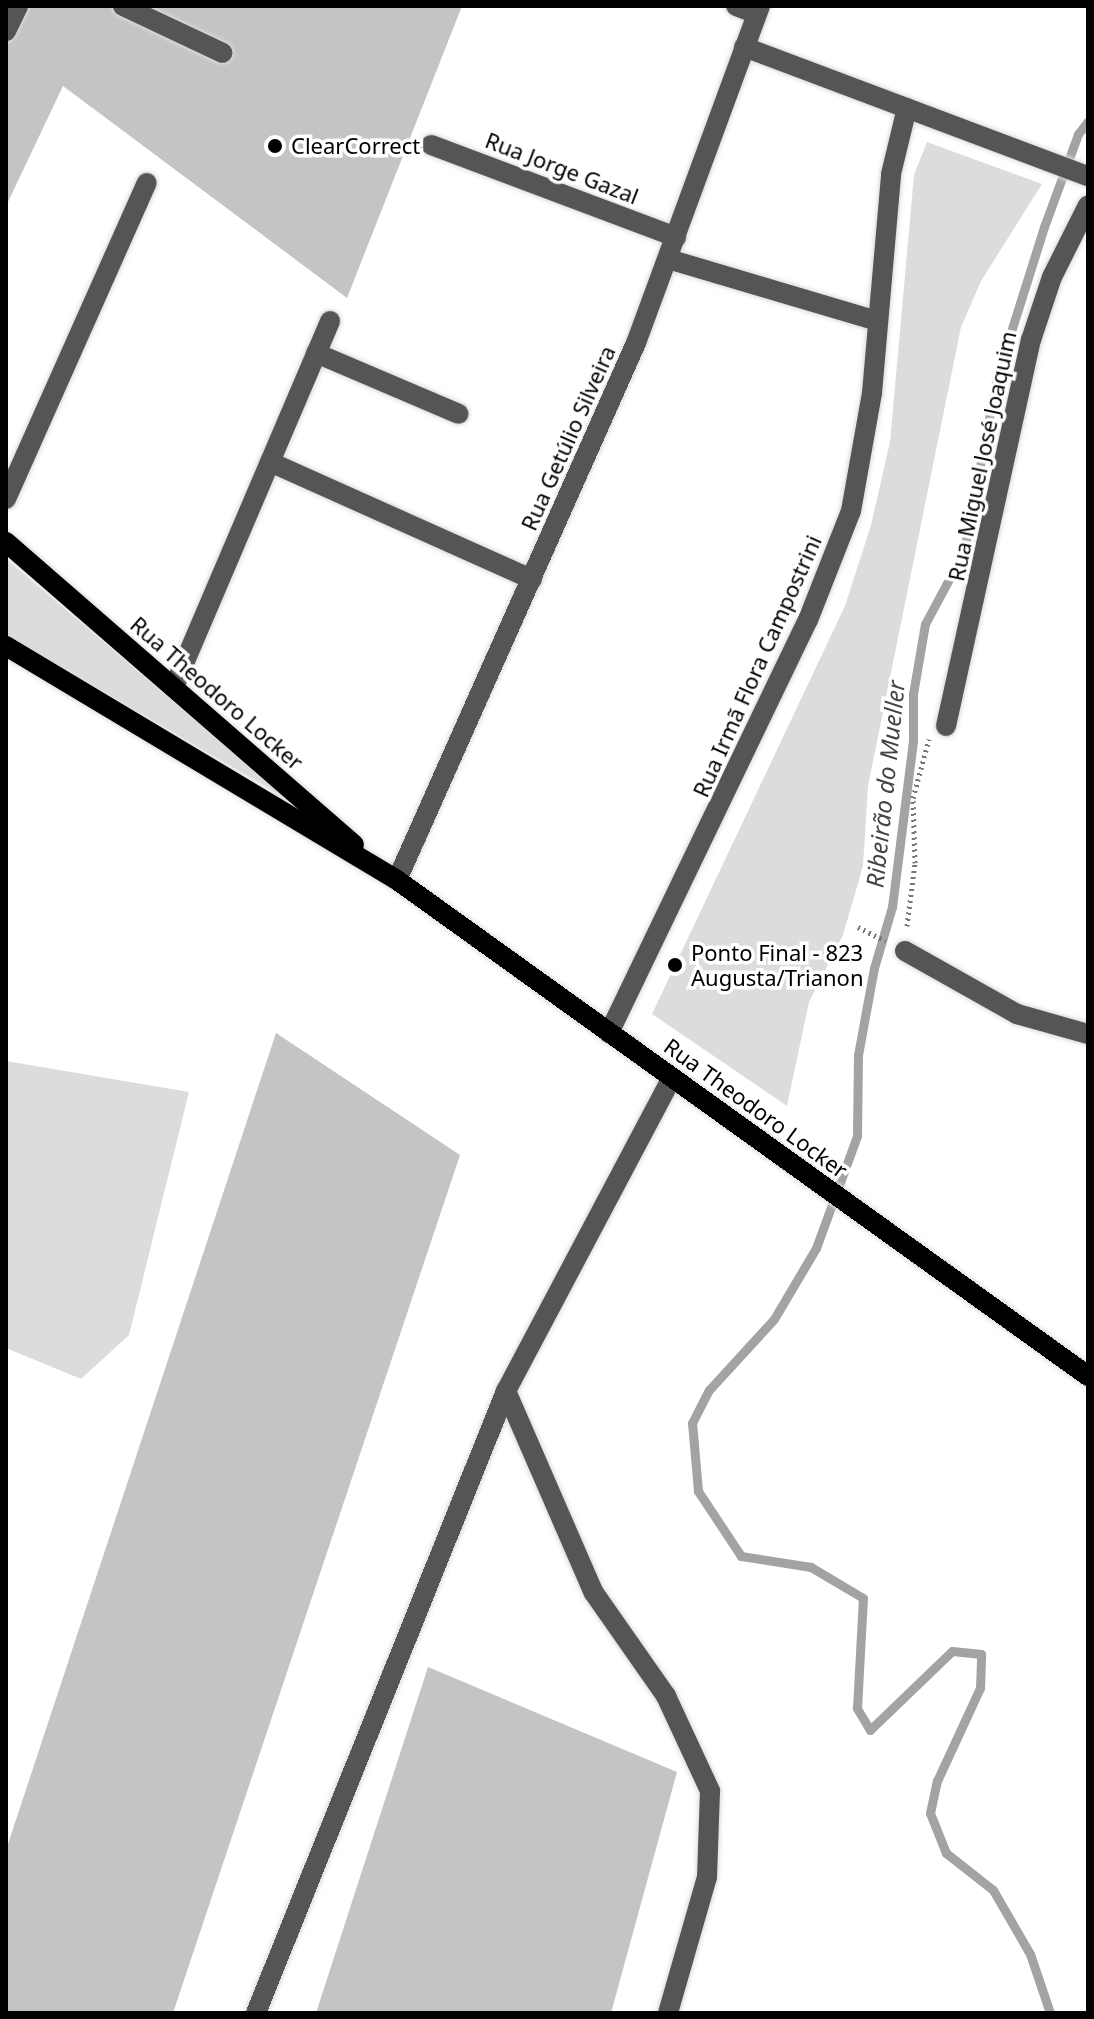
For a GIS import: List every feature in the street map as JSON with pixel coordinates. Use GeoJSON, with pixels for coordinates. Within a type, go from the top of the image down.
{"type":"FeatureCollection","features":[{"type":"Feature","properties":{"kind":"main road","name":"Rua Theodoro Locker"},"geometry":{"type":"LineString","coordinates":[[6,542],[397,880]]}},
{"type":"Feature","properties":{"kind":"main road","name":"Rua Theodoro Locker"},"geometry":{"type":"LineString","coordinates":[[6,646],[397,880],[1088,1376]]}},
{"type":"Feature","properties":{"kind":"street"},"geometry":{"type":"LineString","coordinates":[[6,31],[18,6]]}},
{"type":"Feature","properties":{"kind":"street"},"geometry":{"type":"LineString","coordinates":[[123,6],[223,53]]}},
{"type":"Feature","properties":{"kind":"street"},"geometry":{"type":"LineString","coordinates":[[736,6],[758,10]]}},
{"type":"Feature","properties":{"kind":"street","name":"Rua Getúlio Silveira"},"geometry":{"type":"LineString","coordinates":[[397,880],[532,579],[668,259],[758,10]]}},
{"type":"Feature","properties":{"kind":"street"},"geometry":{"type":"LineString","coordinates":[[744,47],[1084,175]]}},
{"type":"Feature","properties":{"kind":"street","name":"Rua Irmã Flora Campostrini"},"geometry":{"type":"LineString","coordinates":[[609,1033],[832,565],[865,450],[888,196],[907,108]]}},
{"type":"Feature","properties":{"kind":"street","name":"Rua Jorge Gazal"},"geometry":{"type":"LineString","coordinates":[[431,145],[676,237]]}},
{"type":"Feature","properties":{"kind":"street"},"geometry":{"type":"LineString","coordinates":[[6,499],[147,183]]}},
{"type":"Feature","properties":{"kind":"street","name":"Rua Miguel José Joaquim"},"geometry":{"type":"LineString","coordinates":[[946,726],[1034,329],[1052,277],[1088,205]]}},
{"type":"Feature","properties":{"kind":"street"},"geometry":{"type":"LineString","coordinates":[[668,259],[877,321]]}},
{"type":"Feature","properties":{"kind":"street"},"geometry":{"type":"LineString","coordinates":[[174,687],[330,321]]}},
{"type":"Feature","properties":{"kind":"street"},"geometry":{"type":"LineString","coordinates":[[316,353],[459,414]]}},
{"type":"Feature","properties":{"kind":"street"},"geometry":{"type":"LineString","coordinates":[[270,462],[532,579]]}},
{"type":"Feature","properties":{"kind":"street"},"geometry":{"type":"LineString","coordinates":[[905,951],[1017,1014],[1088,1034]]}},
{"type":"Feature","properties":{"kind":"street"},"geometry":{"type":"LineString","coordinates":[[256,2013],[506,1391],[672,1078]]}},
{"type":"Feature","properties":{"kind":"street"},"geometry":{"type":"LineString","coordinates":[[506,1391],[594,1593],[666,1696],[710,1791],[707,1877],[668,2013]]}},
{"type":"Feature","properties":{"kind":"path"},"geometry":{"type":"LineString","coordinates":[[905,951],[915,863],[913,798],[924,748],[931,735],[946,726]]}},
{"type":"Feature","properties":{"kind":"shaded area"},"geometry":{"type":"Polygon","coordinates":[[[927,142],[1042,184],[981,281],[961,327],[868,786],[863,866],[843,935],[809,1002],[787,1106],[652,1014],[845,606],[871,525],[890,442],[914,175],[927,142]]]}},
{"type":"Feature","properties":{"kind":"shaded area"},"geometry":{"type":"Polygon","coordinates":[[[6,559],[289,800],[6,635],[6,559]]]}},
{"type":"Feature","properties":{"kind":"shaded area"},"geometry":{"type":"Polygon","coordinates":[[[6,1061],[189,1092],[129,1335],[81,1379],[6,1348],[6,1061]]]}},
{"type":"Feature","properties":{"kind":"building","name":"ClearCorrect"},"geometry":{"type":"Polygon","coordinates":[[[6,6],[462,6],[347,298],[63,86],[6,206],[6,6]]]}},
{"type":"Feature","properties":{"kind":"building"},"geometry":{"type":"Polygon","coordinates":[[[276,1033],[460,1155],[173,2013],[6,2013],[6,1850],[276,1033]]]}},
{"type":"Feature","properties":{"kind":"building"},"geometry":{"type":"Polygon","coordinates":[[[428,1667],[677,1772],[611,2013],[316,2013],[428,1667]]]}},
{"type":"Feature","properties":{"kind":"waterway","name":"Ribeirão do Mueller"},"geometry":{"type":"LineString","coordinates":[[1050,2013],[1030,1954],[993,1890],[946,1853],[930,1813],[937,1781],[980,1688],[981,1654],[952,1651],[870,1730],[857,1708],[863,1598],[811,1567],[741,1556],[698,1491],[692,1423],[709,1390],[774,1319],[816,1248],[857,1136],[858,1055],[874,968],[892,907],[913,740],[913,694],[925,624],[964,551],[997,376],[1044,227],[1078,134],[1088,121]]}},
{"type":"Feature","properties":{"kind":"place","name":"ClearCorrect"},"geometry":{"type":"Point","coordinates":[275,146]}},
{"type":"Feature","properties":{"kind":"place","name":"Ponto Final - 823 Augusta/Trianon"},"geometry":{"type":"Point","coordinates":[675,965]}}]}
